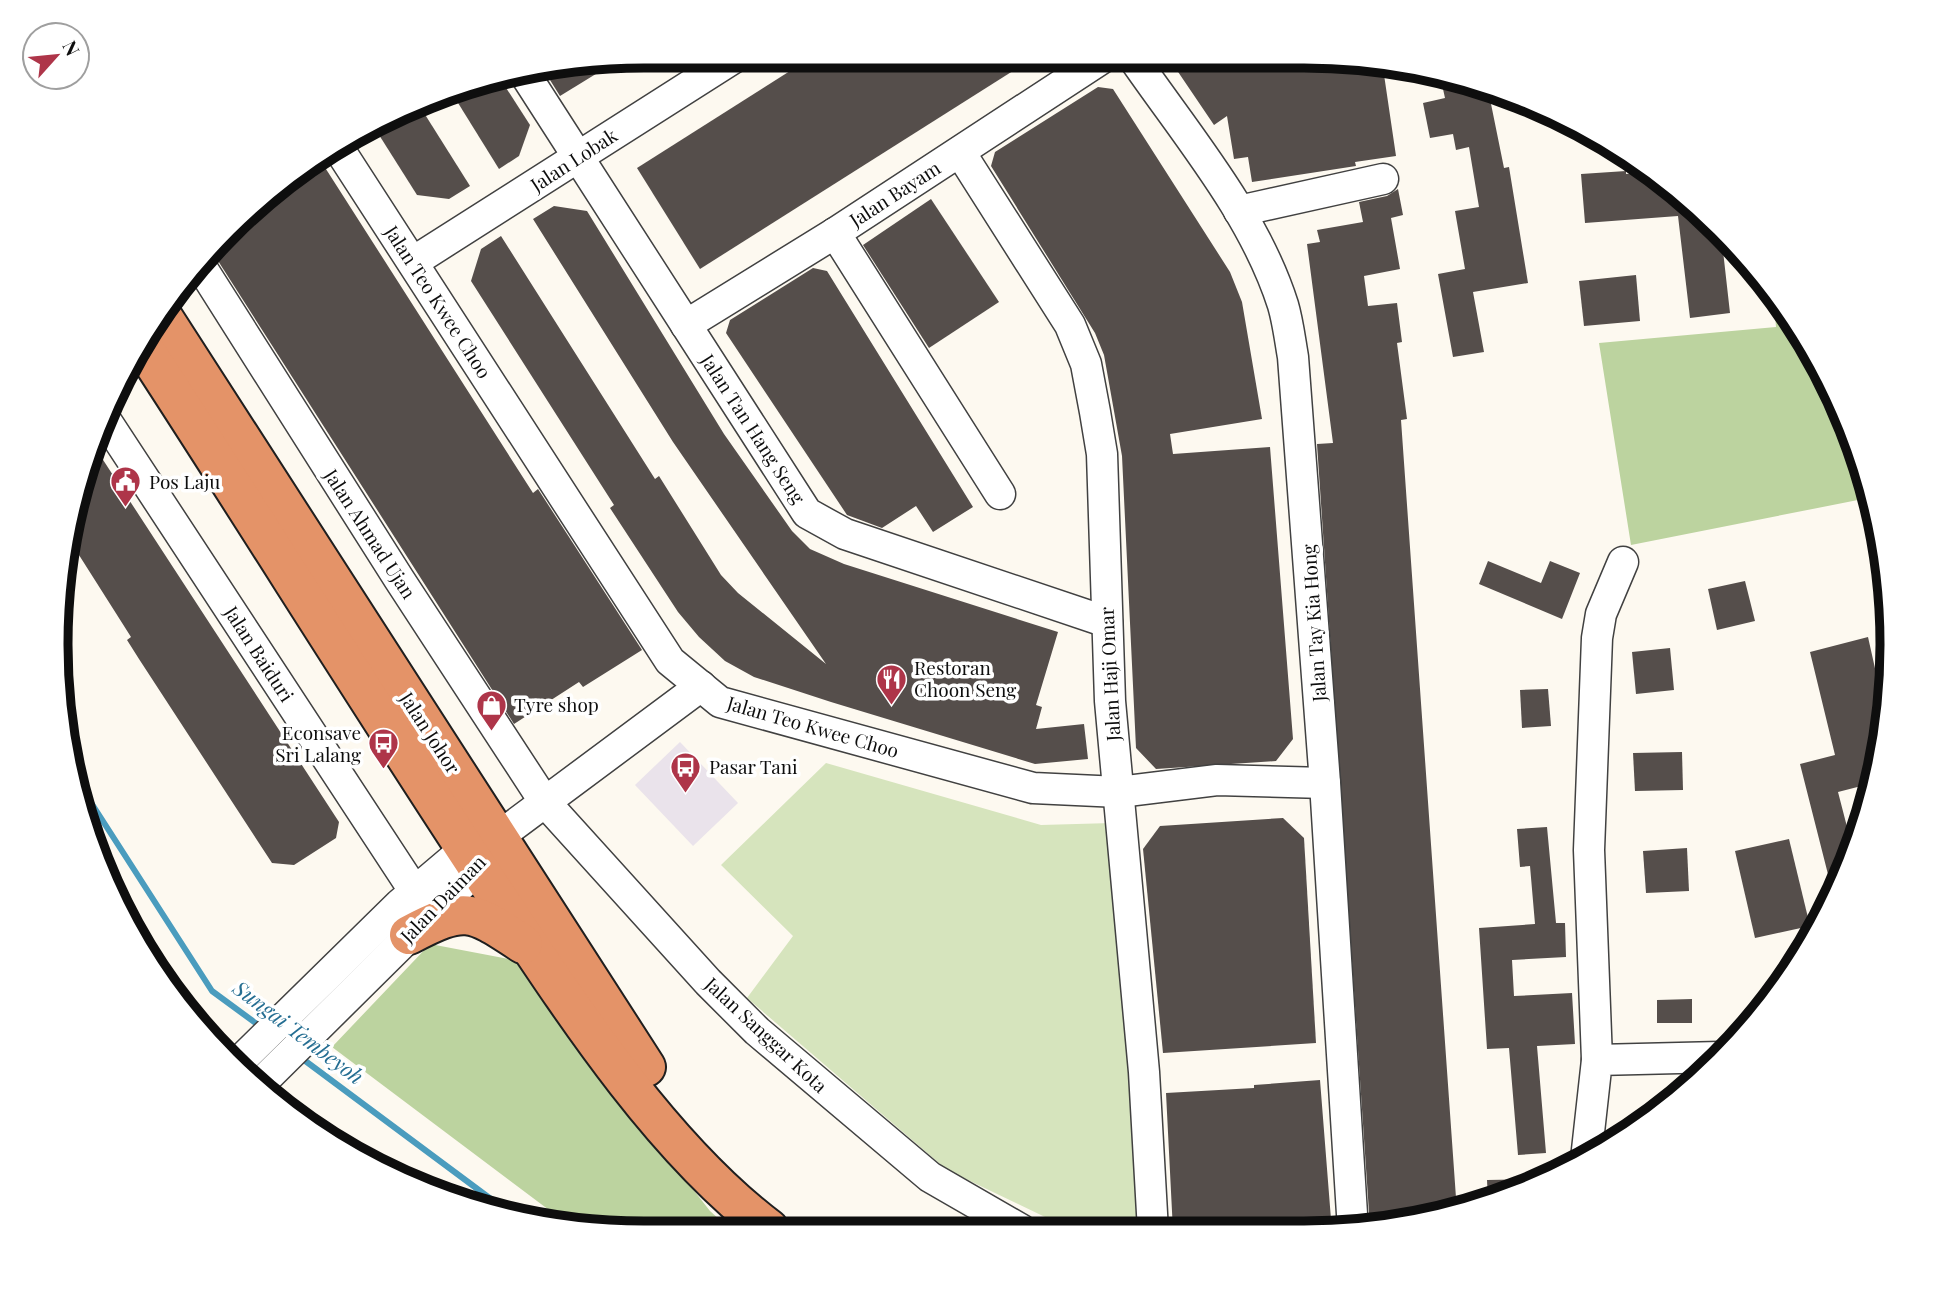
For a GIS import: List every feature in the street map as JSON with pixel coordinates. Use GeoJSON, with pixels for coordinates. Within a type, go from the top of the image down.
{"type":"FeatureCollection","features":[{"type":"Feature","properties":{"kind":"highway","name":"Jalan Johor"},"geometry":{"type":"LineString","coordinates":[[167,322],[480,851],[534,951],[652,1115],[721,1188],[760,1221]]}},
{"type":"Feature","properties":{"kind":"highway","name":"Jalan Johor"},"geometry":{"type":"LineString","coordinates":[[146,355],[480,851],[670,1103],[692,1156]]}},
{"type":"Feature","properties":{"kind":"highway"},"geometry":{"type":"LineString","coordinates":[[409,934],[443,917],[472,915],[534,951]]}},
{"type":"Feature","properties":{"kind":"street","name":"Jalan Lobak"},"geometry":{"type":"LineString","coordinates":[[413,262],[718,68]]}},
{"type":"Feature","properties":{"kind":"street","name":"Jalan Bayam"},"geometry":{"type":"LineString","coordinates":[[686,325],[835,233],[1087,68]]}},
{"type":"Feature","properties":{"kind":"street","name":"Jalan Tay Kia Hong"},"geometry":{"type":"LineString","coordinates":[[1140,68],[1239,211],[1267,264],[1284,307],[1293,357],[1325,783],[1352,1219]]}},
{"type":"Feature","properties":{"kind":"street","name":"Jalan Tan Hang Seng"},"geometry":{"type":"LineString","coordinates":[[529,80],[807,513],[845,534],[1107,622]]}},
{"type":"Feature","properties":{"kind":"street","name":"Jalan Haji Omar"},"geometry":{"type":"LineString","coordinates":[[960,152],[1042,277],[1070,325],[1086,364],[1102,454],[1110,701],[1144,1072],[1152,1221]]}},
{"type":"Feature","properties":{"kind":"street","name":"Jalan Teo Kwee Choo"},"geometry":{"type":"LineString","coordinates":[[342,154],[670,661],[720,702],[1033,788],[1119,792],[1217,780],[1325,783]]}},
{"type":"Feature","properties":{"kind":"street"},"geometry":{"type":"LineString","coordinates":[[1239,211],[1383,179]]}},
{"type":"Feature","properties":{"kind":"street"},"geometry":{"type":"LineString","coordinates":[[835,233],[1000,494]]}},
{"type":"Feature","properties":{"kind":"street","name":"Jalan Ahmad Ujan"},"geometry":{"type":"LineString","coordinates":[[205,273],[399,579],[544,801]]}},
{"type":"Feature","properties":{"kind":"street","name":"Jalan Baiduri"},"geometry":{"type":"LineString","coordinates":[[111,428],[415,891]]}},
{"type":"Feature","properties":{"kind":"street"},"geometry":{"type":"LineString","coordinates":[[1587,1146],[1597,1060],[1589,850],[1597,638],[1601,614],[1623,562]]}},
{"type":"Feature","properties":{"kind":"street"},"geometry":{"type":"LineString","coordinates":[[480,851],[701,686]]}},
{"type":"Feature","properties":{"kind":"street","name":"Jalan Sanggar Kota"},"geometry":{"type":"LineString","coordinates":[[544,801],[708,982],[757,1031],[930,1177],[1006,1221]]}},
{"type":"Feature","properties":{"kind":"street","name":"Jalan Daiman"},"geometry":{"type":"LineString","coordinates":[[340,983],[415,891],[480,851]]}},
{"type":"Feature","properties":{"kind":"street","name":"Jalan Daiman"},"geometry":{"type":"LineString","coordinates":[[340,983],[409,934],[480,851]]}},
{"type":"Feature","properties":{"kind":"street"},"geometry":{"type":"LineString","coordinates":[[244,1058],[340,983]]}},
{"type":"Feature","properties":{"kind":"street"},"geometry":{"type":"LineString","coordinates":[[265,1078],[340,983]]}},
{"type":"Feature","properties":{"kind":"street"},"geometry":{"type":"LineString","coordinates":[[1597,1060],[1705,1057]]}},
{"type":"Feature","properties":{"kind":"shaded area","name":"Pasar Tani"},"geometry":{"type":"Polygon","coordinates":[[[680,742],[738,803],[693,846],[635,785],[680,742]]]}},
{"type":"Feature","properties":{"kind":"green space"},"geometry":{"type":"Polygon","coordinates":[[[1775,313],[1803,356],[1836,424],[1861,499],[1631,545],[1599,343],[1776,327],[1775,313]]]}},
{"type":"Feature","properties":{"kind":"green space"},"geometry":{"type":"Polygon","coordinates":[[[826,763],[1041,825],[1112,823],[1138,1221],[1053,1221],[947,1170],[747,998],[793,936],[721,865],[826,763]]]}},
{"type":"Feature","properties":{"kind":"green space"},"geometry":{"type":"Polygon","coordinates":[[[430,944],[514,960],[710,1211],[721,1221],[607,1220],[554,1214],[332,1047],[430,944]]]}},
{"type":"Feature","properties":{"kind":"building"},"geometry":{"type":"Polygon","coordinates":[[[795,68],[1018,68],[700,269],[637,168],[795,68]]]}},
{"type":"Feature","properties":{"kind":"building"},"geometry":{"type":"Polygon","coordinates":[[[1175,68],[1341,69],[1384,74],[1396,156],[1355,162],[1356,166],[1252,182],[1248,157],[1234,159],[1227,116],[1214,125],[1175,68]]]}},
{"type":"Feature","properties":{"kind":"building"},"geometry":{"type":"Polygon","coordinates":[[[603,69],[560,96],[548,76],[603,69]]]}},
{"type":"Feature","properties":{"kind":"building"},"geometry":{"type":"Polygon","coordinates":[[[1442,85],[1490,99],[1504,168],[1509,167],[1528,283],[1473,292],[1484,352],[1453,357],[1438,274],[1465,269],[1455,211],[1479,207],[1469,147],[1456,150],[1453,134],[1430,138],[1423,103],[1445,98],[1442,85]]]}},
{"type":"Feature","properties":{"kind":"building"},"geometry":{"type":"Polygon","coordinates":[[[505,86],[530,125],[519,156],[499,169],[456,100],[505,86]]]}},
{"type":"Feature","properties":{"kind":"building"},"geometry":{"type":"Polygon","coordinates":[[[1098,87],[1113,89],[1230,272],[1242,302],[1262,419],[1170,434],[1173,454],[1270,447],[1293,739],[1276,761],[1156,769],[1136,748],[1122,456],[1104,355],[1095,333],[991,166],[995,152],[1098,87]]]}},
{"type":"Feature","properties":{"kind":"building"},"geometry":{"type":"Polygon","coordinates":[[[424,112],[470,186],[449,199],[417,195],[378,134],[424,112]]]}},
{"type":"Feature","properties":{"kind":"building"},"geometry":{"type":"Polygon","coordinates":[[[324,165],[533,493],[538,489],[642,650],[583,687],[579,682],[514,724],[217,259],[265,211],[324,165]]]}},
{"type":"Feature","properties":{"kind":"building"},"geometry":{"type":"Polygon","coordinates":[[[1626,171],[1626,174],[1635,173],[1711,237],[1723,250],[1730,313],[1690,318],[1678,216],[1585,223],[1581,174],[1626,171]]]}},
{"type":"Feature","properties":{"kind":"building"},"geometry":{"type":"Polygon","coordinates":[[[1398,189],[1403,215],[1391,218],[1400,269],[1364,276],[1368,306],[1397,303],[1402,342],[1397,343],[1407,419],[1401,420],[1456,1200],[1369,1217],[1317,444],[1333,443],[1307,244],[1320,242],[1317,230],[1363,222],[1359,202],[1387,196],[1398,189]]]}},
{"type":"Feature","properties":{"kind":"building"},"geometry":{"type":"Polygon","coordinates":[[[931,199],[999,302],[929,348],[863,245],[931,199]]]}},
{"type":"Feature","properties":{"kind":"building"},"geometry":{"type":"Polygon","coordinates":[[[554,206],[587,211],[724,434],[792,531],[810,549],[844,564],[1058,632],[1036,705],[1042,707],[1036,729],[1084,724],[1088,759],[1035,764],[831,702],[754,677],[725,661],[699,637],[678,612],[610,508],[614,505],[471,281],[481,249],[501,236],[655,479],[659,476],[721,575],[738,593],[826,664],[673,442],[533,219],[554,206]]]}},
{"type":"Feature","properties":{"kind":"building"},"geometry":{"type":"Polygon","coordinates":[[[813,268],[827,271],[973,507],[933,532],[916,506],[882,528],[847,515],[726,333],[730,320],[813,268]]]}},
{"type":"Feature","properties":{"kind":"building"},"geometry":{"type":"Polygon","coordinates":[[[1636,275],[1640,321],[1584,326],[1579,281],[1636,275]]]}},
{"type":"Feature","properties":{"kind":"building"},"geometry":{"type":"Polygon","coordinates":[[[100,456],[339,822],[336,838],[294,865],[272,863],[127,640],[131,637],[76,550],[88,495],[100,456]]]}},
{"type":"Feature","properties":{"kind":"building"},"geometry":{"type":"Polygon","coordinates":[[[1488,561],[1541,583],[1550,561],[1580,573],[1562,619],[1479,584],[1488,561]]]}},
{"type":"Feature","properties":{"kind":"building"},"geometry":{"type":"Polygon","coordinates":[[[1745,581],[1755,621],[1717,630],[1708,589],[1745,581]]]}},
{"type":"Feature","properties":{"kind":"building"},"geometry":{"type":"Polygon","coordinates":[[[1868,637],[1879,685],[1869,757],[1862,786],[1838,792],[1848,832],[1829,879],[1800,764],[1835,755],[1810,652],[1868,637]]]}},
{"type":"Feature","properties":{"kind":"building"},"geometry":{"type":"Polygon","coordinates":[[[1670,648],[1674,690],[1636,694],[1632,652],[1670,648]]]}},
{"type":"Feature","properties":{"kind":"building"},"geometry":{"type":"Polygon","coordinates":[[[1548,689],[1551,726],[1522,728],[1520,690],[1548,689]]]}},
{"type":"Feature","properties":{"kind":"building"},"geometry":{"type":"Polygon","coordinates":[[[1682,752],[1683,790],[1635,791],[1633,753],[1682,752]]]}},
{"type":"Feature","properties":{"kind":"building"},"geometry":{"type":"Polygon","coordinates":[[[1283,818],[1304,838],[1316,1043],[1163,1053],[1143,849],[1160,826],[1283,818]]]}},
{"type":"Feature","properties":{"kind":"building"},"geometry":{"type":"Polygon","coordinates":[[[1547,827],[1556,923],[1565,923],[1566,957],[1512,960],[1514,996],[1572,993],[1575,1044],[1537,1046],[1546,1153],[1518,1155],[1509,1048],[1487,1049],[1479,928],[1535,924],[1530,866],[1520,867],[1517,829],[1547,827]]]}},
{"type":"Feature","properties":{"kind":"building"},"geometry":{"type":"Polygon","coordinates":[[[1789,839],[1809,921],[1806,927],[1755,938],[1735,851],[1789,839]]]}},
{"type":"Feature","properties":{"kind":"building"},"geometry":{"type":"Polygon","coordinates":[[[1687,848],[1689,891],[1646,893],[1643,851],[1687,848]]]}},
{"type":"Feature","properties":{"kind":"building"},"geometry":{"type":"Polygon","coordinates":[[[1692,999],[1692,1023],[1657,1023],[1657,1000],[1692,999]]]}},
{"type":"Feature","properties":{"kind":"building"},"geometry":{"type":"Polygon","coordinates":[[[1320,1080],[1331,1220],[1172,1221],[1166,1093],[1254,1088],[1254,1085],[1320,1080]]]}},
{"type":"Feature","properties":{"kind":"building"},"geometry":{"type":"Polygon","coordinates":[[[1517,1179],[1487,1190],[1487,1180],[1517,1179]]]}},
{"type":"Feature","properties":{"kind":"waterway","name":"Sungai Tembeyoh"},"geometry":{"type":"LineString","coordinates":[[90,801],[212,991],[261,1027]]}},
{"type":"Feature","properties":{"kind":"waterway","name":"Sungai Tembeyoh"},"geometry":{"type":"LineString","coordinates":[[300,1057],[493,1200]]}},
{"type":"Feature","properties":{"kind":"place","name":"Pos Laju"},"geometry":{"type":"Point","coordinates":[126,509]}},
{"type":"Feature","properties":{"kind":"place","name":"Restoran Choon Seng"},"geometry":{"type":"Point","coordinates":[891,706]}},
{"type":"Feature","properties":{"kind":"place","name":"Tyre shop"},"geometry":{"type":"Point","coordinates":[491,732]}},
{"type":"Feature","properties":{"kind":"place","name":"Econsave Sri Lalang"},"geometry":{"type":"Point","coordinates":[384,771]}},
{"type":"Feature","properties":{"kind":"place","name":"Pasar Tani"},"geometry":{"type":"Point","coordinates":[686,794]}}]}
